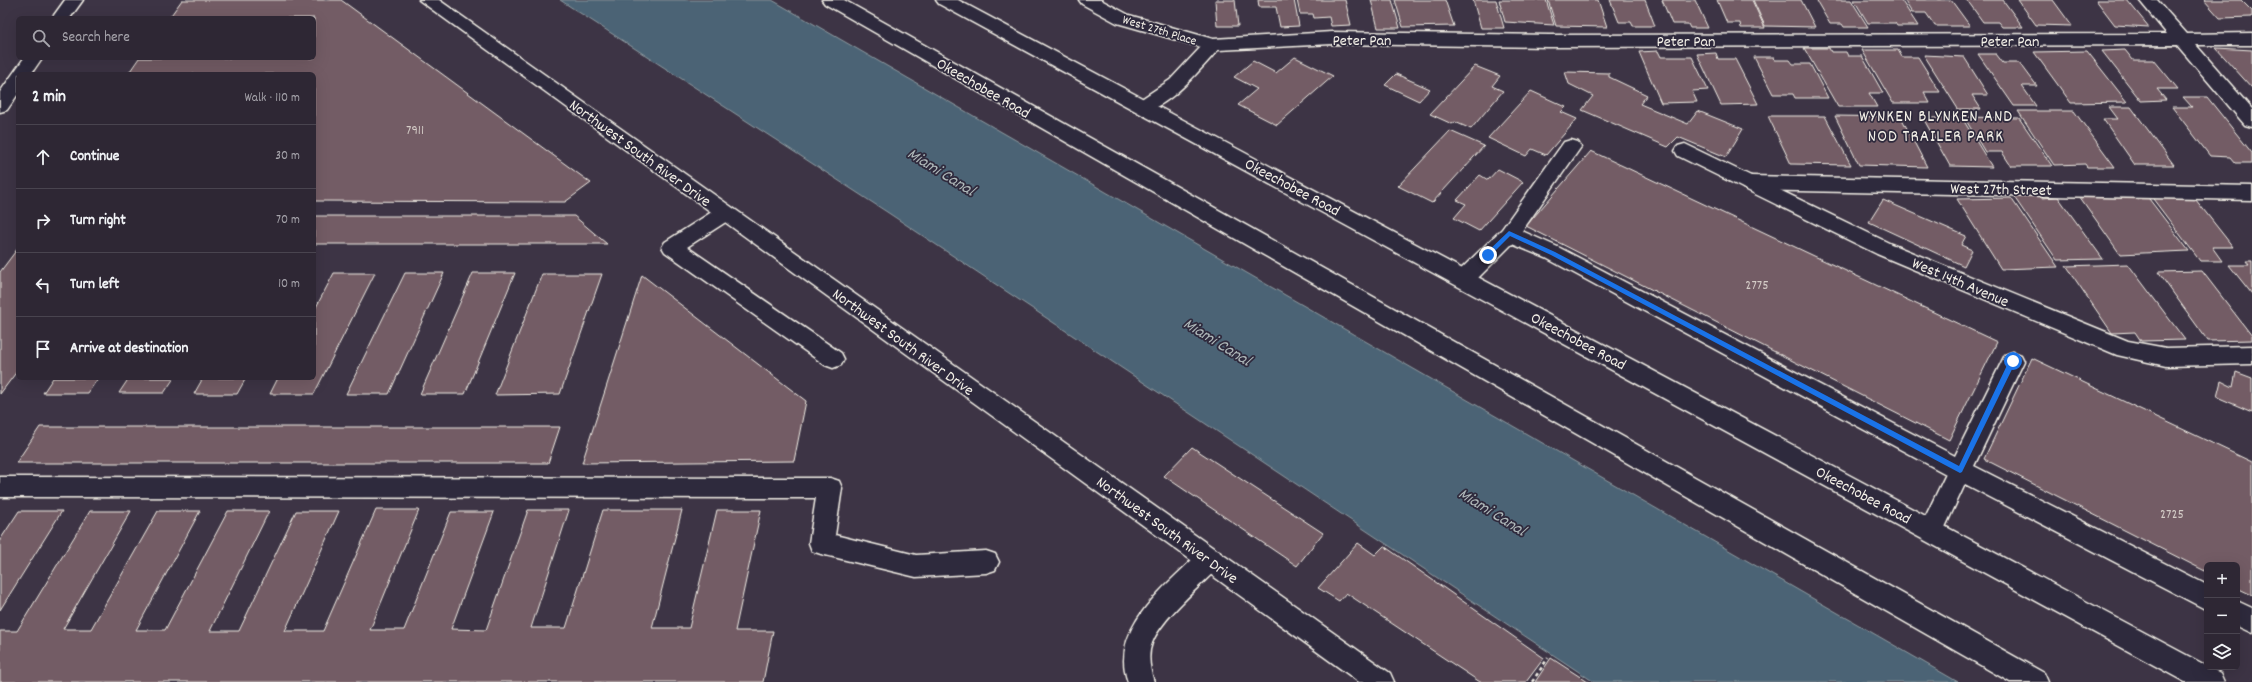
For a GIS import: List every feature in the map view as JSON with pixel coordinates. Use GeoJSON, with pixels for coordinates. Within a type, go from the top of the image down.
{"type":"FeatureCollection","features":[{"type":"Feature","properties":{"kind":"main road"},"geometry":{"type":"LineString","coordinates":[[62,16],[74,0]]}},
{"type":"Feature","properties":{"kind":"main road","name":"Northwest South River Drive"},"geometry":{"type":"LineString","coordinates":[[428,0],[1381,682]]}},
{"type":"Feature","properties":{"kind":"main road","name":"Okeechobee Road"},"geometry":{"type":"LineString","coordinates":[[831,0],[2035,682]]}},
{"type":"Feature","properties":{"kind":"main road","name":"Okeechobee Road"},"geometry":{"type":"LineString","coordinates":[[945,0],[2212,682]]}},
{"type":"Feature","properties":{"kind":"main road","name":"West 27th Place"},"geometry":{"type":"LineString","coordinates":[[1088,0],[1123,19],[1213,45]]}},
{"type":"Feature","properties":{"kind":"main road"},"geometry":{"type":"LineString","coordinates":[[2148,0],[2252,122]]}},
{"type":"Feature","properties":{"kind":"main road","name":"Peter Pan"},"geometry":{"type":"LineString","coordinates":[[1213,45],[1332,38],[1549,41],[2252,39]]}},
{"type":"Feature","properties":{"kind":"main road"},"geometry":{"type":"LineString","coordinates":[[1144,106],[1176,84],[1213,45]]}},
{"type":"Feature","properties":{"kind":"main road"},"geometry":{"type":"LineString","coordinates":[[23,72],[32,60]]}},
{"type":"Feature","properties":{"kind":"main road"},"geometry":{"type":"LineString","coordinates":[[0,106],[16,83]]}},
{"type":"Feature","properties":{"kind":"main road"},"geometry":{"type":"LineString","coordinates":[[1464,279],[1509,234],[1571,147]]}},
{"type":"Feature","properties":{"kind":"main road","name":"West 14th Avenue"},"geometry":{"type":"LineString","coordinates":[[1685,151],[1884,249],[2125,349],[2166,357],[2252,355]]}},
{"type":"Feature","properties":{"kind":"main road","name":"West 27th Street"},"geometry":{"type":"LineString","coordinates":[[1750,183],[2252,193]]}},
{"type":"Feature","properties":{"kind":"main road"},"geometry":{"type":"LineString","coordinates":[[725,213],[672,247],[833,359]]}},
{"type":"Feature","properties":{"kind":"main road"},"geometry":{"type":"LineString","coordinates":[[1509,234],[1553,253],[1960,470],[2204,596]]}},
{"type":"Feature","properties":{"kind":"main road"},"geometry":{"type":"LineString","coordinates":[[1931,530],[2013,361]]}},
{"type":"Feature","properties":{"kind":"main road"},"geometry":{"type":"LineString","coordinates":[[0,487],[830,488],[821,543],[916,566],[986,562]]}},
{"type":"Feature","properties":{"kind":"main road"},"geometry":{"type":"LineString","coordinates":[[1141,682],[1136,659],[1141,637],[1149,624],[1210,559]]}},
{"type":"Feature","properties":{"kind":"main road"},"geometry":{"type":"LineString","coordinates":[[2240,615],[2252,621]]}},
{"type":"Feature","properties":{"kind":"path"},"geometry":{"type":"LineString","coordinates":[[1532,682],[1548,658]]}},
{"type":"Feature","properties":{"kind":"water","name":"Miami Canal"},"geometry":{"type":"Polygon","coordinates":[[[560,0],[772,0],[1958,682],[1594,682],[887,212],[560,0]]]}},
{"type":"Feature","properties":{"kind":"building"},"geometry":{"type":"Polygon","coordinates":[[[182,0],[341,0],[591,183],[565,202],[316,201],[316,72],[129,72],[138,60],[316,60],[316,16],[170,16],[182,0]]]}},
{"type":"Feature","properties":{"kind":"building"},"geometry":{"type":"Polygon","coordinates":[[[1215,0],[1235,0],[1238,26],[1217,26],[1215,0]]]}},
{"type":"Feature","properties":{"kind":"building"},"geometry":{"type":"Polygon","coordinates":[[[1258,0],[1294,0],[1299,26],[1280,27],[1276,7],[1259,7],[1258,0]]]}},
{"type":"Feature","properties":{"kind":"building"},"geometry":{"type":"Polygon","coordinates":[[[1297,0],[1345,0],[1351,25],[1331,26],[1329,17],[1314,18],[1313,14],[1300,14],[1297,0]]]}},
{"type":"Feature","properties":{"kind":"building"},"geometry":{"type":"Polygon","coordinates":[[[1371,0],[1392,0],[1400,28],[1378,28],[1371,0]]]}},
{"type":"Feature","properties":{"kind":"building"},"geometry":{"type":"Polygon","coordinates":[[[1395,0],[1445,0],[1454,26],[1403,27],[1395,0]]]}},
{"type":"Feature","properties":{"kind":"building"},"geometry":{"type":"Polygon","coordinates":[[[1473,0],[1496,0],[1504,28],[1481,28],[1473,0]]]}},
{"type":"Feature","properties":{"kind":"building"},"geometry":{"type":"Polygon","coordinates":[[[1499,0],[1546,0],[1554,25],[1505,22],[1499,0]]]}},
{"type":"Feature","properties":{"kind":"building"},"geometry":{"type":"Polygon","coordinates":[[[1548,0],[1598,0],[1607,27],[1556,26],[1548,0]]]}},
{"type":"Feature","properties":{"kind":"building"},"geometry":{"type":"Polygon","coordinates":[[[1610,0],[1645,0],[1655,26],[1633,26],[1631,22],[1619,22],[1610,0]]]}},
{"type":"Feature","properties":{"kind":"building"},"geometry":{"type":"Polygon","coordinates":[[[1662,0],[1695,0],[1708,28],[1690,28],[1688,24],[1672,24],[1662,0]]]}},
{"type":"Feature","properties":{"kind":"building"},"geometry":{"type":"Polygon","coordinates":[[[1717,0],[1752,0],[1765,28],[1741,28],[1740,23],[1727,23],[1717,0]]]}},
{"type":"Feature","properties":{"kind":"building"},"geometry":{"type":"Polygon","coordinates":[[[1753,0],[1801,0],[1815,27],[1765,26],[1753,0]]]}},
{"type":"Feature","properties":{"kind":"building"},"geometry":{"type":"Polygon","coordinates":[[[1816,0],[1851,0],[1868,27],[1844,27],[1842,24],[1830,24],[1816,0]]]}},
{"type":"Feature","properties":{"kind":"building"},"geometry":{"type":"Polygon","coordinates":[[[1854,0],[1901,0],[1918,26],[1897,26],[1895,23],[1868,23],[1854,0]]]}},
{"type":"Feature","properties":{"kind":"building"},"geometry":{"type":"Polygon","coordinates":[[[1904,0],[1951,0],[1970,26],[1935,26],[1926,13],[1912,13],[1904,0]]]}},
{"type":"Feature","properties":{"kind":"building"},"geometry":{"type":"Polygon","coordinates":[[[1967,0],[2003,0],[2023,27],[2002,27],[1998,22],[1983,22],[1967,0]]]}},
{"type":"Feature","properties":{"kind":"building"},"geometry":{"type":"Polygon","coordinates":[[[2018,0],[2053,0],[2072,26],[2036,25],[2018,0]]]}},
{"type":"Feature","properties":{"kind":"building"},"geometry":{"type":"Polygon","coordinates":[[[2096,0],[2127,0],[2149,27],[2115,25],[2096,0]]]}},
{"type":"Feature","properties":{"kind":"building"},"geometry":{"type":"Polygon","coordinates":[[[2204,0],[2241,0],[2252,11],[2252,17],[2220,18],[2204,0]]]}},
{"type":"Feature","properties":{"kind":"building"},"geometry":{"type":"Polygon","coordinates":[[[1804,48],[1829,48],[1831,52],[1846,52],[1848,56],[1862,56],[1883,93],[1869,93],[1877,107],[1838,107],[1804,48]]]}},
{"type":"Feature","properties":{"kind":"building"},"geometry":{"type":"Polygon","coordinates":[[[2216,48],[2252,50],[2252,88],[2216,48]]]}},
{"type":"Feature","properties":{"kind":"building"},"geometry":{"type":"Polygon","coordinates":[[[1862,50],[1898,50],[1902,57],[1918,57],[1940,92],[1924,92],[1930,103],[1893,103],[1862,50]]]}},
{"type":"Feature","properties":{"kind":"building"},"geometry":{"type":"Polygon","coordinates":[[[2125,50],[2133,60],[2154,60],[2178,89],[2157,89],[2166,100],[2141,101],[2102,51],[2125,50]]]}},
{"type":"Feature","properties":{"kind":"building"},"geometry":{"type":"Polygon","coordinates":[[[1658,51],[1661,57],[1692,57],[1708,90],[1692,91],[1697,102],[1661,103],[1639,52],[1658,51]]]}},
{"type":"Feature","properties":{"kind":"building"},"geometry":{"type":"Polygon","coordinates":[[[2087,51],[2127,102],[2071,103],[2034,52],[2087,51]]]}},
{"type":"Feature","properties":{"kind":"building"},"geometry":{"type":"Polygon","coordinates":[[[1716,53],[1718,59],[1735,59],[1758,104],[1721,105],[1697,54],[1716,53]]]}},
{"type":"Feature","properties":{"kind":"building"},"geometry":{"type":"Polygon","coordinates":[[[1978,54],[1996,54],[2003,63],[2020,63],[2037,86],[2022,86],[2036,106],[2014,106],[1978,54]]]}},
{"type":"Feature","properties":{"kind":"building"},"geometry":{"type":"Polygon","coordinates":[[[1924,55],[1964,57],[1988,95],[1972,95],[1981,109],[1958,109],[1924,55]]]}},
{"type":"Feature","properties":{"kind":"building"},"geometry":{"type":"Polygon","coordinates":[[[1295,57],[1333,76],[1277,125],[1238,105],[1257,89],[1234,77],[1253,61],[1276,73],[1295,57]]]}},
{"type":"Feature","properties":{"kind":"building"},"geometry":{"type":"Polygon","coordinates":[[[1754,57],[1774,57],[1775,60],[1790,60],[1793,64],[1810,64],[1828,98],[1795,98],[1793,94],[1773,94],[1754,57]]]}},
{"type":"Feature","properties":{"kind":"building"},"geometry":{"type":"Polygon","coordinates":[[[1475,66],[1500,76],[1492,86],[1503,91],[1471,129],[1455,122],[1452,124],[1430,114],[1475,66]]]}},
{"type":"Feature","properties":{"kind":"building"},"geometry":{"type":"Polygon","coordinates":[[[1565,72],[1609,73],[1609,77],[1647,95],[1640,104],[1688,124],[1698,111],[1743,129],[1726,157],[1678,137],[1668,147],[1582,110],[1593,96],[1569,84],[1565,72]]]}},
{"type":"Feature","properties":{"kind":"building"},"geometry":{"type":"Polygon","coordinates":[[[1396,74],[1430,89],[1419,101],[1385,85],[1396,74]]]}},
{"type":"Feature","properties":{"kind":"building"},"geometry":{"type":"Polygon","coordinates":[[[1531,91],[1566,107],[1561,112],[1577,119],[1546,155],[1532,149],[1526,156],[1488,138],[1531,91]]]}},
{"type":"Feature","properties":{"kind":"building"},"geometry":{"type":"Polygon","coordinates":[[[2183,97],[2207,97],[2252,153],[2252,163],[2235,163],[2230,157],[2210,156],[2172,107],[2192,107],[2183,97]]]}},
{"type":"Feature","properties":{"kind":"building"},"geometry":{"type":"Polygon","coordinates":[[[2109,107],[2131,107],[2174,165],[2135,165],[2103,119],[2118,119],[2109,107]]]}},
{"type":"Feature","properties":{"kind":"building"},"geometry":{"type":"Polygon","coordinates":[[[2018,111],[2074,111],[2115,167],[2087,167],[2085,164],[2054,165],[2018,111]]]}},
{"type":"Feature","properties":{"kind":"building"},"geometry":{"type":"Polygon","coordinates":[[[1768,116],[1825,116],[1851,165],[1791,164],[1768,116]]]}},
{"type":"Feature","properties":{"kind":"building"},"geometry":{"type":"Polygon","coordinates":[[[1835,116],[1901,117],[1927,167],[1859,165],[1835,116]]]}},
{"type":"Feature","properties":{"kind":"building"},"geometry":{"type":"Polygon","coordinates":[[[1964,117],[2019,118],[2052,166],[2011,166],[2002,152],[1985,152],[1964,117]]]}},
{"type":"Feature","properties":{"kind":"building"},"geometry":{"type":"Polygon","coordinates":[[[1923,118],[1962,118],[1992,167],[1950,166],[1923,118]]]}},
{"type":"Feature","properties":{"kind":"building"},"geometry":{"type":"Polygon","coordinates":[[[1450,131],[1484,146],[1432,203],[1398,186],[1450,131]]]}},
{"type":"Feature","properties":{"kind":"building"},"geometry":{"type":"Polygon","coordinates":[[[1591,151],[1997,342],[1949,440],[1526,226],[1591,151]]]}},
{"type":"Feature","properties":{"kind":"building"},"geometry":{"type":"Polygon","coordinates":[[[1498,169],[1523,182],[1479,231],[1454,218],[1466,204],[1457,200],[1480,175],[1488,180],[1498,169]]]}},
{"type":"Feature","properties":{"kind":"building"},"geometry":{"type":"Polygon","coordinates":[[[2038,193],[2041,198],[2058,197],[2103,259],[2057,260],[2012,194],[2038,193]]]}},
{"type":"Feature","properties":{"kind":"building"},"geometry":{"type":"Polygon","coordinates":[[[2077,193],[2146,195],[2189,251],[2120,254],[2077,193]]]}},
{"type":"Feature","properties":{"kind":"building"},"geometry":{"type":"Polygon","coordinates":[[[2150,195],[2192,195],[2233,247],[2212,247],[2222,261],[2200,261],[2150,195]]]}},
{"type":"Feature","properties":{"kind":"building"},"geometry":{"type":"Polygon","coordinates":[[[2011,198],[2058,267],[2001,269],[1957,199],[2011,198]]]}},
{"type":"Feature","properties":{"kind":"building"},"geometry":{"type":"Polygon","coordinates":[[[1883,200],[1966,236],[1961,245],[1972,250],[1964,266],[1869,222],[1883,200]]]}},
{"type":"Feature","properties":{"kind":"building"},"geometry":{"type":"Polygon","coordinates":[[[316,216],[574,216],[607,244],[316,244],[316,216]]]}},
{"type":"Feature","properties":{"kind":"building"},"geometry":{"type":"Polygon","coordinates":[[[16,251],[16,373],[0,394],[0,272],[16,251]]]}},
{"type":"Feature","properties":{"kind":"building"},"geometry":{"type":"Polygon","coordinates":[[[2246,261],[2252,261],[2252,294],[2229,265],[2249,265],[2246,261]]]}},
{"type":"Feature","properties":{"kind":"building"},"geometry":{"type":"Polygon","coordinates":[[[2128,264],[2185,340],[2141,341],[2135,332],[2112,333],[2066,266],[2128,264]]]}},
{"type":"Feature","properties":{"kind":"building"},"geometry":{"type":"Polygon","coordinates":[[[2202,271],[2252,336],[2252,340],[2208,341],[2158,272],[2202,271]]]}},
{"type":"Feature","properties":{"kind":"building"},"geometry":{"type":"Polygon","coordinates":[[[334,273],[375,273],[314,394],[270,394],[277,380],[316,380],[316,307],[334,273]]]}},
{"type":"Feature","properties":{"kind":"building"},"geometry":{"type":"Polygon","coordinates":[[[405,273],[444,273],[389,394],[346,394],[405,273]]]}},
{"type":"Feature","properties":{"kind":"building"},"geometry":{"type":"Polygon","coordinates":[[[473,273],[515,273],[465,394],[420,394],[473,273]]]}},
{"type":"Feature","properties":{"kind":"building"},"geometry":{"type":"Polygon","coordinates":[[[542,274],[602,274],[560,394],[495,395],[542,274]]]}},
{"type":"Feature","properties":{"kind":"building"},"geometry":{"type":"Polygon","coordinates":[[[642,275],[806,401],[794,461],[582,463],[642,275]]]}},
{"type":"Feature","properties":{"kind":"building"},"geometry":{"type":"Polygon","coordinates":[[[2032,358],[2252,462],[2252,595],[2240,589],[2240,562],[2204,562],[2204,570],[1984,459],[2032,358]]]}},
{"type":"Feature","properties":{"kind":"building"},"geometry":{"type":"Polygon","coordinates":[[[2236,372],[2252,378],[2252,412],[2217,397],[2221,381],[2233,387],[2236,372]]]}},
{"type":"Feature","properties":{"kind":"building"},"geometry":{"type":"Polygon","coordinates":[[[52,380],[97,380],[88,393],[43,393],[52,380]]]}},
{"type":"Feature","properties":{"kind":"building"},"geometry":{"type":"Polygon","coordinates":[[[128,380],[173,380],[164,393],[119,393],[128,380]]]}},
{"type":"Feature","properties":{"kind":"building"},"geometry":{"type":"Polygon","coordinates":[[[202,380],[245,380],[237,394],[194,394],[202,380]]]}},
{"type":"Feature","properties":{"kind":"building"},"geometry":{"type":"Polygon","coordinates":[[[40,427],[560,427],[548,463],[16,463],[40,427]]]}},
{"type":"Feature","properties":{"kind":"building"},"geometry":{"type":"Polygon","coordinates":[[[1192,447],[1323,533],[1297,566],[1164,476],[1192,447]]]}},
{"type":"Feature","properties":{"kind":"building"},"geometry":{"type":"Polygon","coordinates":[[[376,510],[419,510],[370,630],[404,630],[451,512],[494,512],[451,629],[486,630],[528,510],[569,510],[531,628],[566,628],[603,510],[682,510],[652,628],[689,628],[717,510],[761,510],[735,631],[773,631],[763,682],[0,682],[0,631],[17,631],[90,511],[131,511],[63,629],[91,629],[158,511],[200,511],[136,630],[165,630],[228,511],[269,511],[210,631],[239,631],[296,511],[339,511],[285,631],[323,631],[376,510]]]}},
{"type":"Feature","properties":{"kind":"building"},"geometry":{"type":"Polygon","coordinates":[[[19,511],[62,511],[0,610],[0,540],[19,511]]]}},
{"type":"Feature","properties":{"kind":"building"},"geometry":{"type":"Polygon","coordinates":[[[1358,543],[1375,555],[1384,546],[1544,658],[1526,682],[1480,682],[1346,593],[1339,601],[1318,588],[1358,543]]]}},
{"type":"Feature","properties":{"kind":"building"},"geometry":{"type":"Polygon","coordinates":[[[1551,658],[1588,682],[1535,682],[1551,658]]]}},
{"type":"Feature","properties":{"kind":"district","name":"WYNKEN BLYNKEN AND NOD TRAILER PARK"},"geometry":{"type":"Point","coordinates":[1936,125]}},
{"type":"Feature","properties":{"kind":"route"},"geometry":{"type":"LineString","coordinates":[[1488,255],[1509,234],[1553,253],[1960,470],[2013,361]]}}]}
